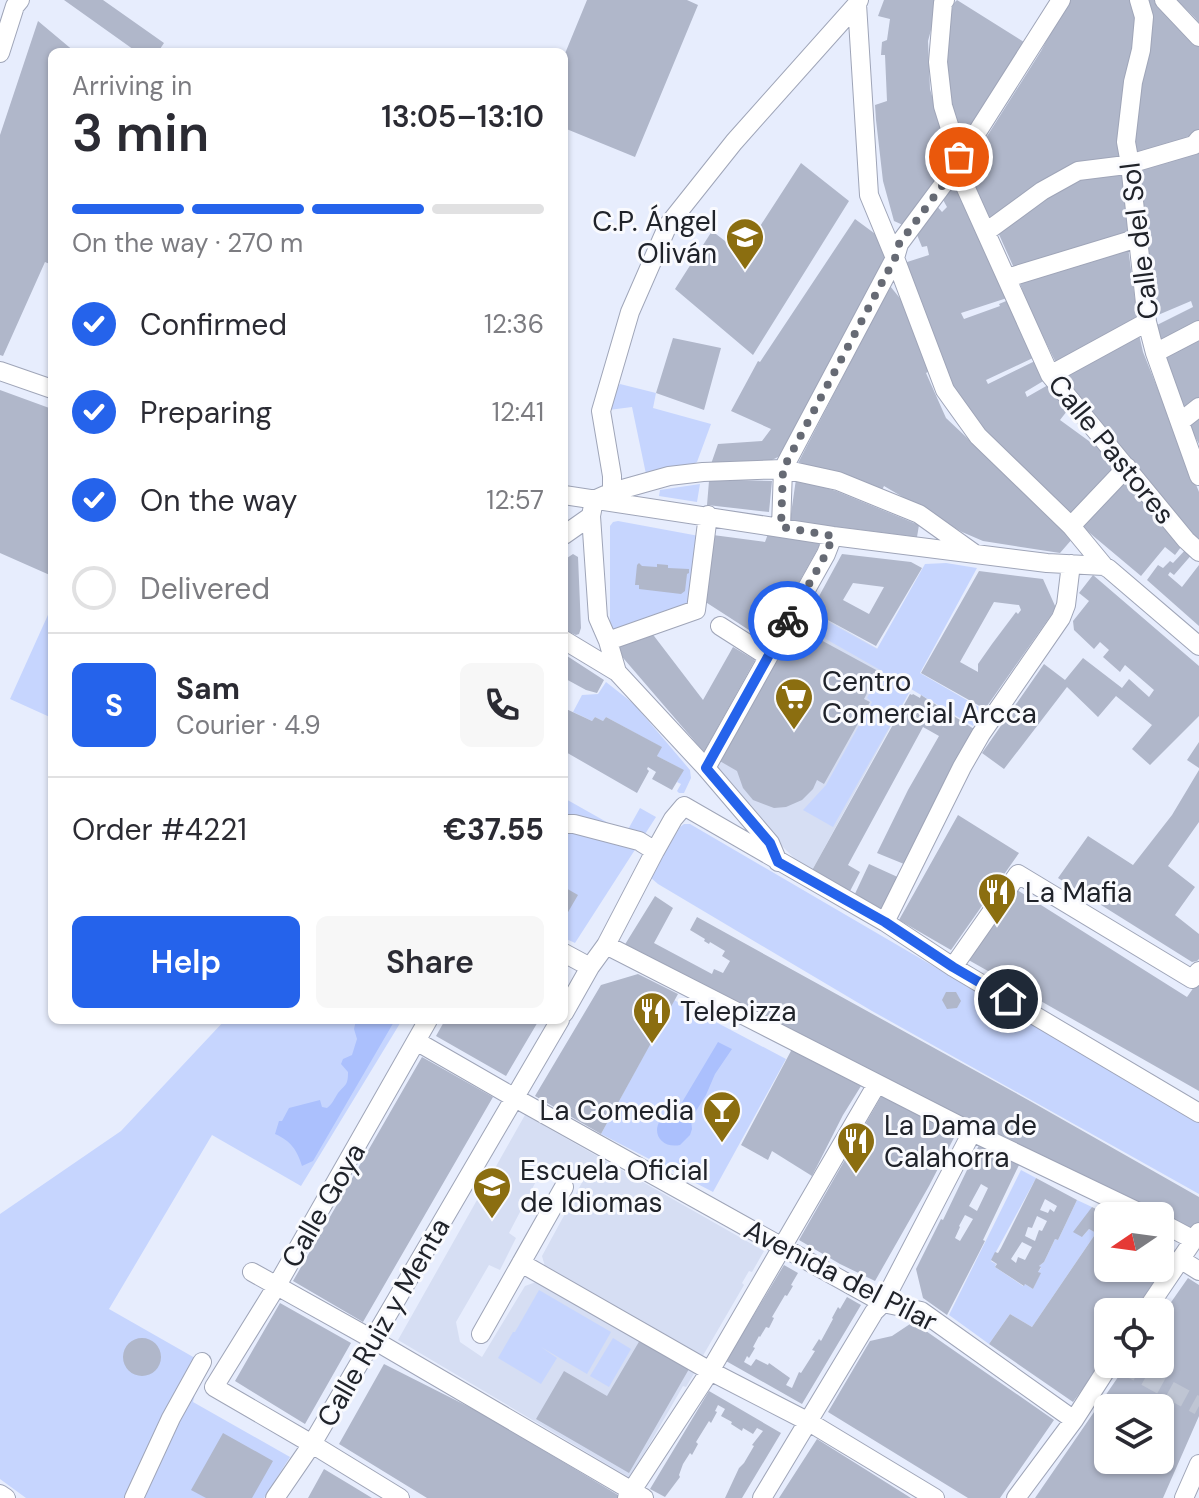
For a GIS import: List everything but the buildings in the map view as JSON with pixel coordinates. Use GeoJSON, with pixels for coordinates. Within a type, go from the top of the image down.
{"type":"FeatureCollection","features":[{"type":"Feature","properties":{"kind":"street"},"geometry":{"type":"LineString","coordinates":[[0,53],[15,6],[20,0]]}},
{"type":"Feature","properties":{"kind":"street","name":"Calle Pastores"},"geometry":{"type":"LineString","coordinates":[[945,0],[938,62],[943,106],[957,160],[1050,375],[1199,552]]}},
{"type":"Feature","properties":{"kind":"street"},"geometry":{"type":"LineString","coordinates":[[781,527],[783,469],[895,258],[899,244],[948,178],[1061,0]]}},
{"type":"Feature","properties":{"kind":"street","name":"Calle del Sol"},"geometry":{"type":"LineString","coordinates":[[1139,0],[1144,17],[1141,50],[1133,82],[1126,142],[1147,322],[1155,353],[1198,472]]}},
{"type":"Feature","properties":{"kind":"street"},"geometry":{"type":"LineString","coordinates":[[1164,0],[1199,37]]}},
{"type":"Feature","properties":{"kind":"street"},"geometry":{"type":"LineString","coordinates":[[858,2],[869,195],[945,390],[978,436],[1071,526],[1104,566],[1199,646]]}},
{"type":"Feature","properties":{"kind":"street"},"geometry":{"type":"LineString","coordinates":[[568,531],[599,503],[612,476],[601,411],[630,312],[668,225],[734,142],[858,2]]}},
{"type":"Feature","properties":{"kind":"street"},"geometry":{"type":"LineString","coordinates":[[986,232],[1042,191],[1078,171],[1130,164],[1199,141]]}},
{"type":"Feature","properties":{"kind":"street"},"geometry":{"type":"LineString","coordinates":[[1007,278],[1138,238]]}},
{"type":"Feature","properties":{"kind":"street"},"geometry":{"type":"LineString","coordinates":[[1050,375],[1147,322]]}},
{"type":"Feature","properties":{"kind":"street"},"geometry":{"type":"LineString","coordinates":[[1155,353],[1199,330]]}},
{"type":"Feature","properties":{"kind":"street"},"geometry":{"type":"LineString","coordinates":[[0,371],[48,388]]}},
{"type":"Feature","properties":{"kind":"street"},"geometry":{"type":"LineString","coordinates":[[1180,422],[1199,407]]}},
{"type":"Feature","properties":{"kind":"street"},"geometry":{"type":"LineString","coordinates":[[1071,526],[1127,467]]}},
{"type":"Feature","properties":{"kind":"street"},"geometry":{"type":"LineString","coordinates":[[599,503],[680,475],[783,469],[838,481],[919,514],[975,554]]}},
{"type":"Feature","properties":{"kind":"street"},"geometry":{"type":"LineString","coordinates":[[568,496],[833,536],[1104,566]]}},
{"type":"Feature","properties":{"kind":"street"},"geometry":{"type":"LineString","coordinates":[[599,503],[598,618],[617,672]]}},
{"type":"Feature","properties":{"kind":"street"},"geometry":{"type":"LineString","coordinates":[[608,641],[696,610],[708,515]]}},
{"type":"Feature","properties":{"kind":"street"},"geometry":{"type":"LineString","coordinates":[[706,768],[826,554],[833,536]]}},
{"type":"Feature","properties":{"kind":"street"},"geometry":{"type":"LineString","coordinates":[[885,922],[988,714],[1061,618],[1066,605],[1071,564]]}},
{"type":"Feature","properties":{"kind":"street"},"geometry":{"type":"LineString","coordinates":[[720,626],[767,656]]}},
{"type":"Feature","properties":{"kind":"street"},"geometry":{"type":"LineString","coordinates":[[568,642],[617,672],[770,843],[778,862],[885,922],[953,967],[1199,1113]]}},
{"type":"Feature","properties":{"kind":"street","name":"Calle Ruiz y Menta"},"geometry":{"type":"LineString","coordinates":[[568,1004],[606,945],[673,819],[684,806],[778,862]]}},
{"type":"Feature","properties":{"kind":"street"},"geometry":{"type":"LineString","coordinates":[[568,824],[639,841],[655,851]]}},
{"type":"Feature","properties":{"kind":"street"},"geometry":{"type":"LineString","coordinates":[[953,967],[1018,874],[1192,979],[1199,971]]}},
{"type":"Feature","properties":{"kind":"street"},"geometry":{"type":"LineString","coordinates":[[606,945],[972,1132],[1118,1202]]}},
{"type":"Feature","properties":{"kind":"street"},"geometry":{"type":"LineString","coordinates":[[568,955],[590,967]]}},
{"type":"Feature","properties":{"kind":"street","name":"Calle Goya"},"geometry":{"type":"LineString","coordinates":[[312,1444],[214,1387],[276,1287],[426,1024]]}},
{"type":"Feature","properties":{"kind":"street","name":"Calle Ruiz y Menta"},"geometry":{"type":"LineString","coordinates":[[275,1498],[312,1444],[557,1024]]}},
{"type":"Feature","properties":{"kind":"street","name":"Avenida del Pilar"},"geometry":{"type":"LineString","coordinates":[[416,1041],[883,1303],[921,1311],[1074,1420]]}},
{"type":"Feature","properties":{"kind":"street"},"geometry":{"type":"LineString","coordinates":[[252,1272],[372,1339],[634,1496],[877,1084]]}},
{"type":"Feature","properties":{"kind":"street"},"geometry":{"type":"LineString","coordinates":[[762,1498],[874,1312],[883,1303],[972,1132]]}},
{"type":"Feature","properties":{"kind":"street"},"geometry":{"type":"LineString","coordinates":[[481,1334],[564,1187]]}},
{"type":"Feature","properties":{"kind":"street"},"geometry":{"type":"LineString","coordinates":[[1154,1298],[1197,1236],[1174,1227]]}},
{"type":"Feature","properties":{"kind":"street"},"geometry":{"type":"LineString","coordinates":[[1180,1259],[1199,1271]]}},
{"type":"Feature","properties":{"kind":"street"},"geometry":{"type":"LineString","coordinates":[[521,1263],[710,1371],[809,1422],[935,1498]]}},
{"type":"Feature","properties":{"kind":"street"},"geometry":{"type":"LineString","coordinates":[[134,1498],[171,1418],[202,1362]]}},
{"type":"Feature","properties":{"kind":"street"},"geometry":{"type":"LineString","coordinates":[[1016,1498],[1101,1378]]}},
{"type":"Feature","properties":{"kind":"street"},"geometry":{"type":"LineString","coordinates":[[312,1444],[400,1498]]}},
{"type":"Feature","properties":{"kind":"street"},"geometry":{"type":"LineString","coordinates":[[1184,1498],[1199,1464]]}},
{"type":"Feature","properties":{"kind":"street"},"geometry":{"type":"LineString","coordinates":[[0,1494],[6,1498]]}},
{"type":"Feature","properties":{"kind":"shaded area"},"geometry":{"type":"Polygon","coordinates":[[[620,384],[656,393],[653,408],[711,424],[697,462],[669,476],[646,474],[632,407],[601,411],[620,384]]]}},
{"type":"Feature","properties":{"kind":"shaded area"},"geometry":{"type":"Polygon","coordinates":[[[700,484],[697,502],[659,496],[660,490],[700,484]]]}},
{"type":"Feature","properties":{"kind":"shaded area"},"geometry":{"type":"Polygon","coordinates":[[[618,521],[699,536],[690,603],[613,629],[610,622],[610,526],[618,521]]]}},
{"type":"Feature","properties":{"kind":"shaded area"},"geometry":{"type":"Polygon","coordinates":[[[946,563],[977,568],[920,673],[984,710],[973,726],[911,689],[833,827],[803,810],[826,785],[872,702],[867,698],[882,671],[810,630],[818,616],[877,649],[925,564],[946,563]]]}},
{"type":"Feature","properties":{"kind":"shaded area"},"geometry":{"type":"Polygon","coordinates":[[[805,607],[920,673],[810,874],[715,767],[805,607]]]}},
{"type":"Feature","properties":{"kind":"shaded area"},"geometry":{"type":"Polygon","coordinates":[[[48,615],[48,716],[10,699],[48,615]]]}},
{"type":"Feature","properties":{"kind":"shaded area"},"geometry":{"type":"Polygon","coordinates":[[[606,682],[634,704],[690,770],[691,778],[684,793],[677,791],[681,784],[677,782],[683,770],[657,756],[661,747],[606,717],[603,721],[595,717],[592,721],[573,712],[582,695],[598,694],[606,682]]]}},
{"type":"Feature","properties":{"kind":"shaded area"},"geometry":{"type":"Polygon","coordinates":[[[568,800],[626,833],[640,808],[656,817],[575,943],[568,940],[568,800]]]}},
{"type":"Feature","properties":{"kind":"shaded area"},"geometry":{"type":"Polygon","coordinates":[[[684,824],[690,824],[1199,1121],[1199,1194],[872,1011],[658,884],[650,877],[684,824]]]}},
{"type":"Feature","properties":{"kind":"shaded area"},"geometry":{"type":"Polygon","coordinates":[[[674,1000],[786,1059],[713,1192],[601,1134],[674,1000]]]}},
{"type":"Feature","properties":{"kind":"shaded area"},"geometry":{"type":"Polygon","coordinates":[[[221,1024],[400,1024],[301,1186],[212,1135],[109,1309],[202,1362],[193,1402],[290,1457],[264,1498],[26,1498],[0,1479],[0,1214],[121,1131],[221,1024]]]}},
{"type":"Feature","properties":{"kind":"shaded area"},"geometry":{"type":"Polygon","coordinates":[[[355,1024],[393,1024],[313,1161],[302,1166],[293,1147],[275,1134],[279,1121],[289,1108],[320,1100],[322,1107],[327,1108],[332,1103],[347,1082],[348,1072],[341,1064],[343,1059],[352,1055],[357,1039],[355,1024]]]}},
{"type":"Feature","properties":{"kind":"shaded area"},"geometry":{"type":"Polygon","coordinates":[[[718,1042],[732,1049],[691,1119],[690,1135],[680,1145],[667,1144],[657,1132],[660,1121],[681,1104],[718,1042]]]}},
{"type":"Feature","properties":{"kind":"shaded area"},"geometry":{"type":"Polygon","coordinates":[[[525,1115],[764,1251],[742,1283],[744,1285],[701,1359],[546,1270],[542,1256],[585,1177],[558,1161],[544,1166],[509,1233],[516,1238],[500,1270],[489,1265],[456,1322],[460,1342],[482,1357],[525,1286],[536,1282],[696,1370],[686,1387],[683,1386],[630,1478],[398,1340],[525,1115]]]}},
{"type":"Feature","properties":{"kind":"shaded area"},"geometry":{"type":"Polygon","coordinates":[[[1021,1170],[1036,1178],[991,1261],[1023,1286],[1025,1284],[1033,1289],[1040,1274],[1039,1266],[1055,1239],[1058,1240],[1077,1200],[1092,1207],[1082,1237],[1089,1229],[1094,1236],[1032,1327],[1010,1314],[989,1344],[949,1315],[1021,1170]]]}},
{"type":"Feature","properties":{"kind":"shaded area"},"geometry":{"type":"Polygon","coordinates":[[[539,1290],[611,1332],[587,1374],[541,1347],[557,1358],[541,1384],[498,1358],[539,1290]]]}},
{"type":"Feature","properties":{"kind":"shaded area"},"geometry":{"type":"Polygon","coordinates":[[[613,1338],[631,1349],[609,1387],[590,1376],[613,1338]]]}},
{"type":"Feature","properties":{"kind":"tunnel"},"geometry":{"type":"LineString","coordinates":[[1148,1378],[1199,1406]]}},
{"type":"Feature","properties":{"kind":"way so far"},"geometry":{"type":"LineString","coordinates":[[788,621],[833,536],[781,527],[783,469],[895,258],[899,244],[948,178],[959,157]]}},
{"type":"Feature","properties":{"kind":"place","name":"C.P. Ángel Oliván"},"geometry":{"type":"Point","coordinates":[745,271]}},
{"type":"Feature","properties":{"kind":"place","name":"Centro Comercial Arcca"},"geometry":{"type":"Point","coordinates":[794,731]}},
{"type":"Feature","properties":{"kind":"place","name":"La Mafia"},"geometry":{"type":"Point","coordinates":[997,926]}},
{"type":"Feature","properties":{"kind":"place","name":"Telepizza"},"geometry":{"type":"Point","coordinates":[652,1045]}},
{"type":"Feature","properties":{"kind":"place","name":"La Comedia"},"geometry":{"type":"Point","coordinates":[722,1144]}},
{"type":"Feature","properties":{"kind":"place","name":"La Dama de Calahorra"},"geometry":{"type":"Point","coordinates":[856,1175]}},
{"type":"Feature","properties":{"kind":"place","name":"Escuela Oficial de Idiomas"},"geometry":{"type":"Point","coordinates":[492,1220]}},
{"type":"Feature","properties":{"kind":"route"},"geometry":{"type":"LineString","coordinates":[[788,621],[706,768],[770,843],[778,862],[885,922],[1008,999]]}}]}
